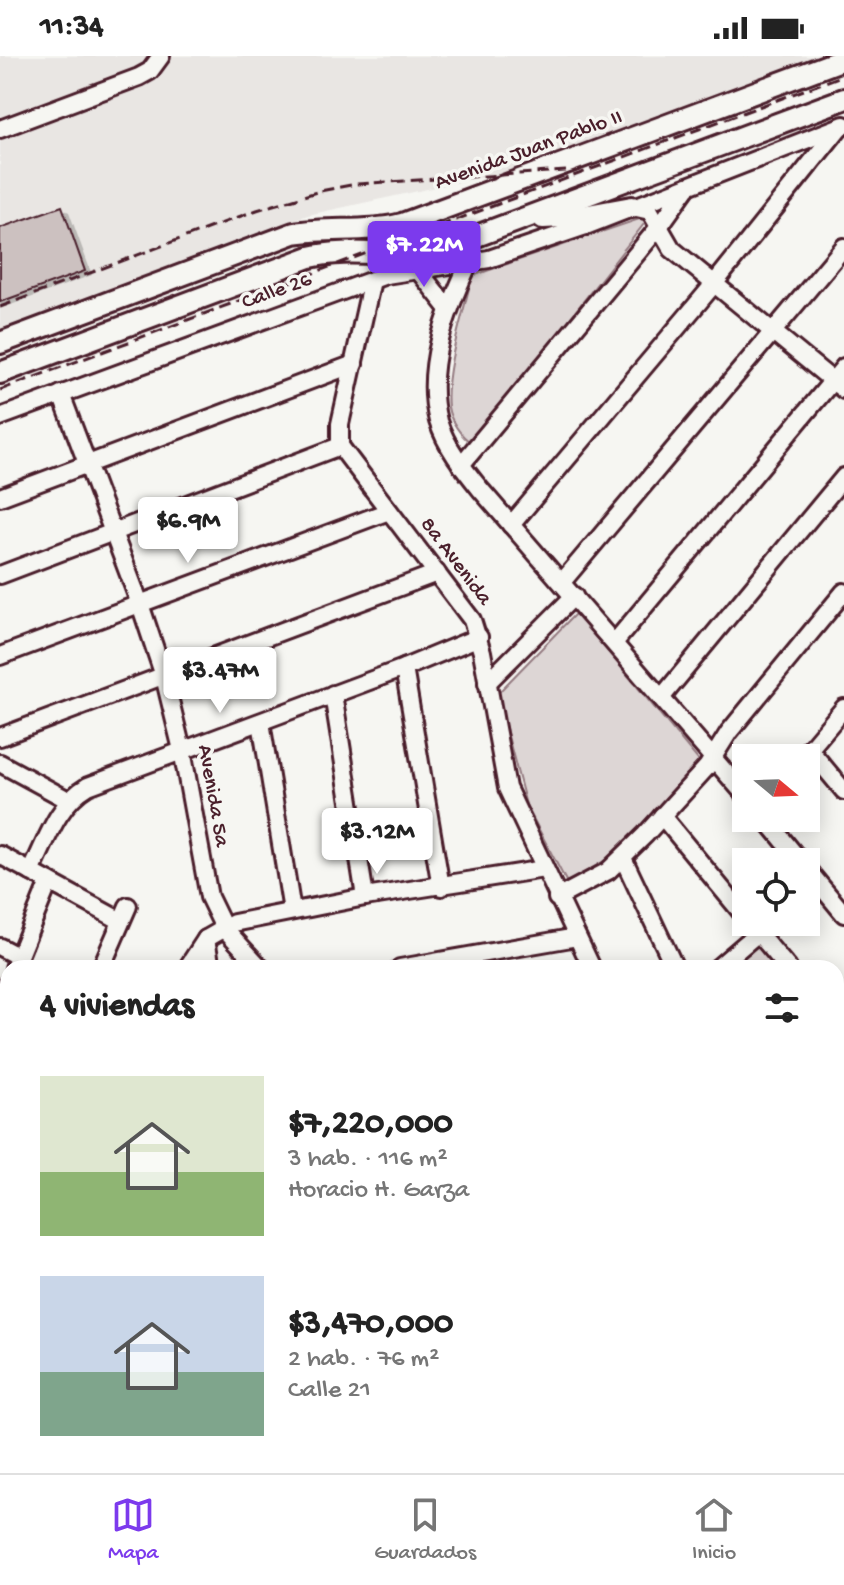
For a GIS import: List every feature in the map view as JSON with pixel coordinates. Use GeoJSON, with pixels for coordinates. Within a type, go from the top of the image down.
{"type":"FeatureCollection","features":[{"type":"Feature","properties":{"kind":"main road","name":"Avenida Juan Pablo II"},"geometry":{"type":"LineString","coordinates":[[0,343],[294,233],[319,229],[373,229],[402,224],[844,59]]}},
{"type":"Feature","properties":{"kind":"main road"},"geometry":{"type":"LineString","coordinates":[[0,373],[310,257],[350,250],[424,254],[844,99]]}},
{"type":"Feature","properties":{"kind":"main road"},"geometry":{"type":"LineString","coordinates":[[527,218],[583,216],[632,207]]}},
{"type":"Feature","properties":{"kind":"street"},"geometry":{"type":"LineString","coordinates":[[0,129],[139,77],[150,71],[161,56]]}},
{"type":"Feature","properties":{"kind":"street"},"geometry":{"type":"LineString","coordinates":[[511,525],[842,126]]}},
{"type":"Feature","properties":{"kind":"street","name":"Calle 26"},"geometry":{"type":"LineString","coordinates":[[0,417],[372,280],[469,263],[554,238],[842,126]]}},
{"type":"Feature","properties":{"kind":"street"},"geometry":{"type":"LineString","coordinates":[[788,148],[802,156],[809,165]]}},
{"type":"Feature","properties":{"kind":"street"},"geometry":{"type":"LineString","coordinates":[[461,465],[658,228],[688,186]]}},
{"type":"Feature","properties":{"kind":"street"},"geometry":{"type":"LineString","coordinates":[[615,642],[840,379],[773,333],[672,249],[650,211],[632,207]]}},
{"type":"Feature","properties":{"kind":"street"},"geometry":{"type":"LineString","coordinates":[[562,582],[844,247]]}},
{"type":"Feature","properties":{"kind":"street"},"geometry":{"type":"LineString","coordinates":[[469,263],[448,308],[435,374],[438,420],[447,442],[461,465],[511,525],[732,780]]}},
{"type":"Feature","properties":{"kind":"street"},"geometry":{"type":"LineString","coordinates":[[418,270],[448,308]]}},
{"type":"Feature","properties":{"kind":"street"},"geometry":{"type":"LineString","coordinates":[[0,575],[340,446],[340,424],[372,280]]}},
{"type":"Feature","properties":{"kind":"street"},"geometry":{"type":"LineString","coordinates":[[0,497],[354,364]]}},
{"type":"Feature","properties":{"kind":"street","name":"Avenida 5a"},"geometry":{"type":"LineString","coordinates":[[61,394],[164,676],[182,750],[209,897],[224,928],[254,960]]}},
{"type":"Feature","properties":{"kind":"street","name":"8a Avenida"},"geometry":{"type":"LineString","coordinates":[[340,446],[472,620],[479,637],[507,788],[588,960]]}},
{"type":"Feature","properties":{"kind":"street"},"geometry":{"type":"LineString","coordinates":[[662,697],[844,477]]}},
{"type":"Feature","properties":{"kind":"street"},"geometry":{"type":"LineString","coordinates":[[0,656],[389,511]]}},
{"type":"Feature","properties":{"kind":"street"},"geometry":{"type":"LineString","coordinates":[[0,737],[437,573]]}},
{"type":"Feature","properties":{"kind":"street"},"geometry":{"type":"LineString","coordinates":[[557,898],[598,878],[623,858],[713,758],[729,732],[844,592]]}},
{"type":"Feature","properties":{"kind":"street"},"geometry":{"type":"LineString","coordinates":[[487,683],[574,596]]}},
{"type":"Feature","properties":{"kind":"street"},"geometry":{"type":"LineString","coordinates":[[31,872],[68,800],[88,786],[479,637]]}},
{"type":"Feature","properties":{"kind":"street"},"geometry":{"type":"LineString","coordinates":[[404,668],[441,887]]}},
{"type":"Feature","properties":{"kind":"street"},"geometry":{"type":"LineString","coordinates":[[333,694],[365,897]]}},
{"type":"Feature","properties":{"kind":"street"},"geometry":{"type":"LineString","coordinates":[[813,744],[844,708]]}},
{"type":"Feature","properties":{"kind":"street"},"geometry":{"type":"LineString","coordinates":[[261,722],[292,911]]}},
{"type":"Feature","properties":{"kind":"street"},"geometry":{"type":"LineString","coordinates":[[0,763],[68,800]]}},
{"type":"Feature","properties":{"kind":"street"},"geometry":{"type":"LineString","coordinates":[[820,768],[844,791]]}},
{"type":"Feature","properties":{"kind":"street"},"geometry":{"type":"LineString","coordinates":[[662,816],[732,901]]}},
{"type":"Feature","properties":{"kind":"street"},"geometry":{"type":"LineString","coordinates":[[776,832],[790,848]]}},
{"type":"Feature","properties":{"kind":"street"},"geometry":{"type":"LineString","coordinates":[[0,855],[49,882],[124,914],[104,960]]}},
{"type":"Feature","properties":{"kind":"street"},"geometry":{"type":"LineString","coordinates":[[623,858],[671,960]]}},
{"type":"Feature","properties":{"kind":"street"},"geometry":{"type":"LineString","coordinates":[[192,960],[206,939],[234,923],[365,897],[544,869]]}},
{"type":"Feature","properties":{"kind":"street"},"geometry":{"type":"LineString","coordinates":[[18,960],[49,882]]}},
{"type":"Feature","properties":{"kind":"street"},"geometry":{"type":"LineString","coordinates":[[820,885],[844,914]]}},
{"type":"Feature","properties":{"kind":"street"},"geometry":{"type":"LineString","coordinates":[[723,960],[742,936]]}},
{"type":"Feature","properties":{"kind":"street"},"geometry":{"type":"LineString","coordinates":[[761,936],[781,960]]}},
{"type":"Feature","properties":{"kind":"street"},"geometry":{"type":"LineString","coordinates":[[446,960],[577,937]]}},
{"type":"Feature","properties":{"kind":"street"},"geometry":{"type":"LineString","coordinates":[[206,939],[210,960]]}},
{"type":"Feature","properties":{"kind":"shaded area"},"geometry":{"type":"Polygon","coordinates":[[[0,56],[826,56],[528,167],[308,215],[0,330],[0,56]]]}},
{"type":"Feature","properties":{"kind":"shaded area"},"geometry":{"type":"Polygon","coordinates":[[[651,215],[472,443],[468,440],[451,417],[448,393],[452,359],[472,276],[651,215]]]}},
{"type":"Feature","properties":{"kind":"shaded area"},"geometry":{"type":"Polygon","coordinates":[[[576,613],[699,761],[614,855],[567,883],[526,805],[497,694],[576,613]]]}},
{"type":"Feature","properties":{"kind":"shaded area"},"geometry":{"type":"Polygon","coordinates":[[[758,944],[772,960],[739,960],[758,944]]]}},
{"type":"Feature","properties":{"kind":"building"},"geometry":{"type":"Polygon","coordinates":[[[62,206],[85,271],[0,302],[0,228],[62,206]]]}},
{"type":"Feature","properties":{"kind":"railway"},"geometry":{"type":"LineString","coordinates":[[0,390],[844,75]]}},
{"type":"Feature","properties":{"kind":"railway"},"geometry":{"type":"LineString","coordinates":[[0,307],[257,210],[320,191],[356,184],[566,171]]}}]}
